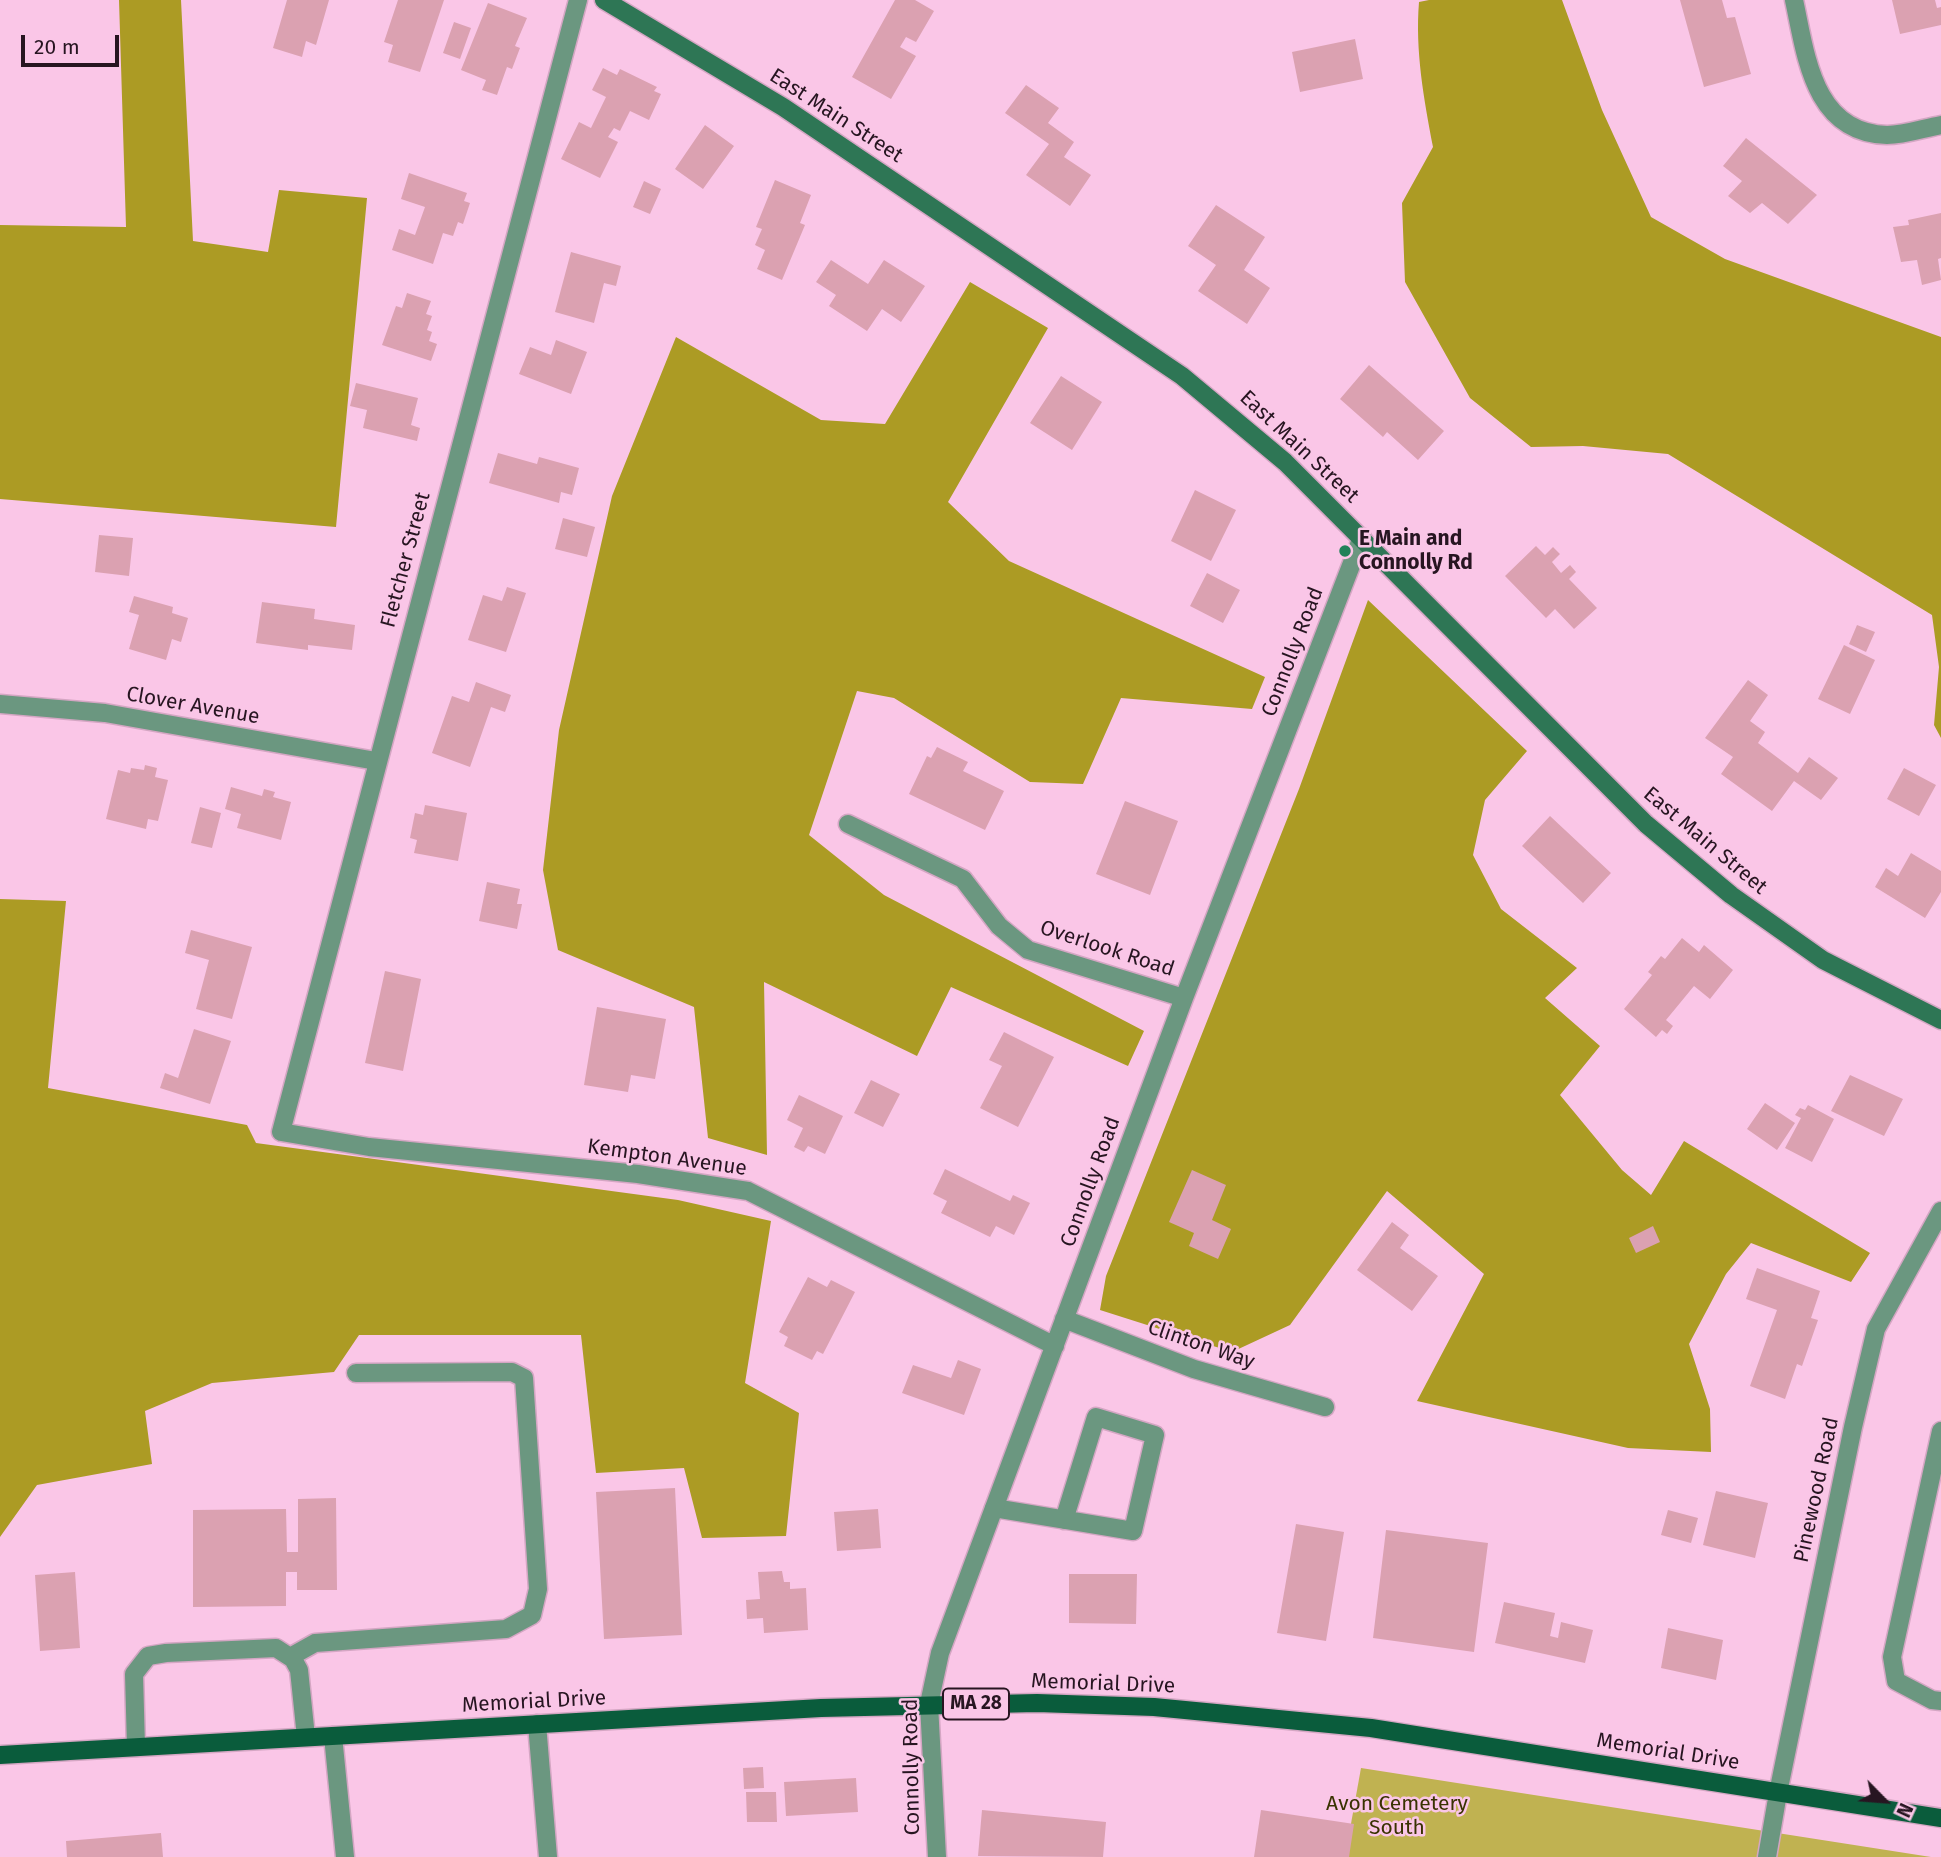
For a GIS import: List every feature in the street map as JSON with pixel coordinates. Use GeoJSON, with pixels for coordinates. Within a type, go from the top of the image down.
{"type":"FeatureCollection","features":[{"type":"Feature","properties":{"kind":"main road","name":"East Main Street"},"geometry":{"type":"LineString","coordinates":[[604,0],[783,107],[1182,376],[1235,418],[1362,537],[1646,824],[1690,861],[1823,960],[1941,1020]]}},
{"type":"Feature","properties":{"kind":"main road","name":"Memorial Drive"},"geometry":{"type":"LineString","coordinates":[[2,1755],[929,1704],[1154,1707],[1269,1716],[1473,1743],[1941,1818]]}},
{"type":"Feature","properties":{"kind":"street","name":"Fletcher Street"},"geometry":{"type":"LineString","coordinates":[[282,1132],[376,761],[578,0]]}},
{"type":"Feature","properties":{"kind":"street"},"geometry":{"type":"LineString","coordinates":[[1794,0],[1812,81],[1821,97],[1846,122],[1868,133],[1889,135],[1941,125]]}},
{"type":"Feature","properties":{"kind":"street","name":"Connolly Road"},"geometry":{"type":"LineString","coordinates":[[937,1857],[929,1704],[940,1653],[1184,998],[1362,537]]}},
{"type":"Feature","properties":{"kind":"street","name":"Clover Avenue"},"geometry":{"type":"LineString","coordinates":[[0,704],[105,713],[376,761]]}},
{"type":"Feature","properties":{"kind":"street","name":"Overlook Road"},"geometry":{"type":"LineString","coordinates":[[848,824],[963,879],[999,926],[1028,950],[1184,998]]}},
{"type":"Feature","properties":{"kind":"street","name":"Kempton Avenue"},"geometry":{"type":"LineString","coordinates":[[282,1132],[369,1147],[638,1174],[748,1191],[1055,1346]]}},
{"type":"Feature","properties":{"kind":"street","name":"Pinewood Road"},"geometry":{"type":"LineString","coordinates":[[1767,1857],[1853,1427],[1876,1329],[1941,1211]]}},
{"type":"Feature","properties":{"kind":"street","name":"Clinton Way"},"geometry":{"type":"LineString","coordinates":[[1064,1318],[1194,1369],[1325,1407]]}},
{"type":"Feature","properties":{"kind":"street"},"geometry":{"type":"LineString","coordinates":[[290,1657],[315,1643],[506,1629],[532,1615],[538,1589],[524,1378],[512,1372],[356,1373]]}},
{"type":"Feature","properties":{"kind":"street"},"geometry":{"type":"LineString","coordinates":[[994,1508],[1065,1520],[1133,1531],[1155,1435],[1096,1417],[1065,1520]]}},
{"type":"Feature","properties":{"kind":"street"},"geometry":{"type":"LineString","coordinates":[[1941,1431],[1892,1657],[1896,1681],[1941,1702]]}},
{"type":"Feature","properties":{"kind":"street"},"geometry":{"type":"LineString","coordinates":[[136,1747],[134,1674],[148,1656],[276,1648],[290,1657],[299,1670],[306,1737]]}},
{"type":"Feature","properties":{"kind":"street"},"geometry":{"type":"LineString","coordinates":[[537,1724],[548,1857]]}},
{"type":"Feature","properties":{"kind":"street"},"geometry":{"type":"LineString","coordinates":[[333,1735],[345,1857]]}},
{"type":"Feature","properties":{"kind":"green space","name":"Avon Cemetery South"},"geometry":{"type":"Polygon","coordinates":[[[1361,1768],[1931,1857],[1345,1857],[1361,1768]]]}},
{"type":"Feature","properties":{"kind":"shaded area"},"geometry":{"type":"Polygon","coordinates":[[[119,0],[181,0],[193,241],[268,252],[279,190],[367,198],[336,527],[0,499],[0,225],[126,227],[119,0]]]}},
{"type":"Feature","properties":{"kind":"shaded area"},"geometry":{"type":"Polygon","coordinates":[[[1562,0],[1602,110],[1651,217],[1725,259],[1941,337],[1941,738],[1934,725],[1939,667],[1932,615],[1668,454],[1583,446],[1531,447],[1470,398],[1405,282],[1402,203],[1433,147],[1418,39],[1419,2],[1562,0]]]}},
{"type":"Feature","properties":{"kind":"shaded area"},"geometry":{"type":"Polygon","coordinates":[[[970,282],[1048,328],[948,502],[1009,561],[1265,677],[1252,709],[1121,698],[1083,784],[1030,782],[894,698],[857,691],[809,835],[884,895],[1144,1031],[1128,1066],[951,987],[917,1056],[764,982],[767,1155],[708,1138],[694,1007],[558,950],[543,870],[559,730],[612,496],[676,337],[821,420],[885,424],[970,282]]]}},
{"type":"Feature","properties":{"kind":"shaded area"},"geometry":{"type":"Polygon","coordinates":[[[1368,600],[1527,751],[1485,800],[1473,855],[1501,909],[1577,968],[1545,998],[1600,1046],[1560,1095],[1622,1170],[1651,1195],[1684,1141],[1870,1253],[1851,1282],[1751,1243],[1726,1274],[1689,1344],[1710,1409],[1711,1452],[1628,1448],[1417,1401],[1484,1274],[1387,1191],[1290,1325],[1232,1352],[1100,1310],[1106,1276],[1299,789],[1368,600]]]}},
{"type":"Feature","properties":{"kind":"shaded area"},"geometry":{"type":"Polygon","coordinates":[[[0,899],[66,901],[48,1088],[247,1125],[256,1143],[678,1200],[771,1221],[745,1383],[799,1413],[786,1536],[702,1538],[684,1468],[596,1473],[581,1335],[359,1335],[334,1372],[212,1383],[145,1411],[152,1464],[37,1485],[0,1537],[0,899]]]}},
{"type":"Feature","properties":{"kind":"building"},"geometry":{"type":"Polygon","coordinates":[[[287,0],[329,0],[316,45],[306,41],[302,57],[273,48],[287,0]]]}},
{"type":"Feature","properties":{"kind":"building"},"geometry":{"type":"Polygon","coordinates":[[[398,0],[444,0],[420,72],[388,62],[393,45],[384,42],[398,0]]]}},
{"type":"Feature","properties":{"kind":"building"},"geometry":{"type":"Polygon","coordinates":[[[895,0],[915,0],[934,11],[916,42],[906,37],[900,47],[916,56],[891,99],[852,77],[895,0]]]}},
{"type":"Feature","properties":{"kind":"building"},"geometry":{"type":"Polygon","coordinates":[[[1680,0],[1722,0],[1727,18],[1735,17],[1751,74],[1704,87],[1680,0]]]}},
{"type":"Feature","properties":{"kind":"building"},"geometry":{"type":"Polygon","coordinates":[[[1892,0],[1935,0],[1937,8],[1941,7],[1941,25],[1900,34],[1892,0]]]}},
{"type":"Feature","properties":{"kind":"building"},"geometry":{"type":"Polygon","coordinates":[[[488,3],[527,18],[515,46],[520,48],[512,69],[507,67],[497,95],[482,90],[486,80],[461,70],[488,3]]]}},
{"type":"Feature","properties":{"kind":"building"},"geometry":{"type":"Polygon","coordinates":[[[454,22],[471,28],[460,59],[443,53],[454,22]]]}},
{"type":"Feature","properties":{"kind":"building"},"geometry":{"type":"Polygon","coordinates":[[[1355,39],[1363,79],[1300,92],[1292,52],[1355,39]]]}},
{"type":"Feature","properties":{"kind":"building"},"geometry":{"type":"Polygon","coordinates":[[[603,68],[617,75],[620,69],[657,87],[654,91],[661,94],[649,120],[630,111],[620,131],[614,128],[608,137],[618,142],[600,178],[561,159],[579,122],[591,128],[606,97],[592,90],[603,68]]]}},
{"type":"Feature","properties":{"kind":"building"},"geometry":{"type":"Polygon","coordinates":[[[1026,85],[1059,108],[1048,123],[1074,142],[1064,157],[1091,175],[1070,206],[1026,175],[1049,144],[1005,113],[1026,85]]]}},
{"type":"Feature","properties":{"kind":"building"},"geometry":{"type":"Polygon","coordinates":[[[705,125],[734,146],[703,189],[675,169],[705,125]]]}},
{"type":"Feature","properties":{"kind":"building"},"geometry":{"type":"Polygon","coordinates":[[[1746,138],[1817,195],[1788,224],[1762,203],[1750,213],[1728,196],[1742,181],[1723,166],[1746,138]]]}},
{"type":"Feature","properties":{"kind":"building"},"geometry":{"type":"Polygon","coordinates":[[[409,173],[467,193],[464,201],[470,203],[463,224],[458,222],[453,236],[443,233],[433,264],[392,250],[399,229],[415,235],[425,207],[401,199],[409,173]]]}},
{"type":"Feature","properties":{"kind":"building"},"geometry":{"type":"Polygon","coordinates":[[[775,180],[811,195],[800,223],[805,225],[782,280],[757,269],[765,250],[755,245],[762,229],[756,227],[775,180]]]}},
{"type":"Feature","properties":{"kind":"building"},"geometry":{"type":"Polygon","coordinates":[[[644,181],[661,189],[650,214],[633,207],[644,181]]]}},
{"type":"Feature","properties":{"kind":"building"},"geometry":{"type":"Polygon","coordinates":[[[1216,205],[1265,237],[1244,270],[1270,288],[1247,324],[1198,291],[1216,265],[1188,246],[1216,205]]]}},
{"type":"Feature","properties":{"kind":"building"},"geometry":{"type":"Polygon","coordinates":[[[1941,213],[1941,258],[1938,259],[1941,280],[1922,285],[1917,260],[1901,262],[1893,227],[1909,225],[1908,220],[1941,213]]]}},
{"type":"Feature","properties":{"kind":"building"},"geometry":{"type":"Polygon","coordinates":[[[571,252],[621,266],[616,286],[604,283],[594,323],[555,312],[571,252]]]}},
{"type":"Feature","properties":{"kind":"building"},"geometry":{"type":"Polygon","coordinates":[[[831,260],[868,284],[884,260],[925,286],[901,322],[882,309],[867,331],[829,306],[836,295],[816,282],[831,260]]]}},
{"type":"Feature","properties":{"kind":"building"},"geometry":{"type":"Polygon","coordinates":[[[407,293],[431,301],[426,314],[432,316],[427,330],[432,332],[429,341],[437,344],[431,361],[382,345],[396,306],[402,308],[407,293]]]}},
{"type":"Feature","properties":{"kind":"building"},"geometry":{"type":"Polygon","coordinates":[[[556,340],[587,352],[571,394],[519,374],[530,347],[551,355],[556,340]]]}},
{"type":"Feature","properties":{"kind":"building"},"geometry":{"type":"Polygon","coordinates":[[[1369,365],[1444,431],[1418,460],[1387,432],[1383,437],[1340,399],[1369,365]]]}},
{"type":"Feature","properties":{"kind":"building"},"geometry":{"type":"Polygon","coordinates":[[[1061,376],[1102,402],[1072,450],[1030,423],[1061,376]]]}},
{"type":"Feature","properties":{"kind":"building"},"geometry":{"type":"Polygon","coordinates":[[[356,383],[418,398],[411,425],[420,428],[417,441],[363,428],[367,410],[350,406],[356,383]]]}},
{"type":"Feature","properties":{"kind":"building"},"geometry":{"type":"Polygon","coordinates":[[[498,453],[537,464],[539,457],[579,468],[572,495],[561,492],[559,503],[489,483],[498,453]]]}},
{"type":"Feature","properties":{"kind":"building"},"geometry":{"type":"Polygon","coordinates":[[[1195,490],[1236,510],[1211,561],[1171,541],[1195,490]]]}},
{"type":"Feature","properties":{"kind":"building"},"geometry":{"type":"Polygon","coordinates":[[[563,518],[595,527],[587,557],[555,549],[563,518]]]}},
{"type":"Feature","properties":{"kind":"building"},"geometry":{"type":"Polygon","coordinates":[[[99,535],[133,538],[129,576],[95,572],[99,535]]]}},
{"type":"Feature","properties":{"kind":"building"},"geometry":{"type":"Polygon","coordinates":[[[1536,546],[1545,555],[1553,547],[1560,554],[1552,562],[1561,573],[1570,565],[1576,572],[1569,579],[1597,608],[1574,629],[1555,609],[1546,618],[1505,576],[1536,546]]]}},
{"type":"Feature","properties":{"kind":"building"},"geometry":{"type":"Polygon","coordinates":[[[1207,573],[1240,590],[1223,623],[1190,606],[1207,573]]]}},
{"type":"Feature","properties":{"kind":"building"},"geometry":{"type":"Polygon","coordinates":[[[507,587],[526,593],[506,652],[468,640],[483,595],[502,601],[507,587]]]}},
{"type":"Feature","properties":{"kind":"building"},"geometry":{"type":"Polygon","coordinates":[[[134,596],[173,607],[172,613],[188,618],[181,642],[172,639],[166,660],[129,649],[139,615],[129,612],[134,596]]]}},
{"type":"Feature","properties":{"kind":"building"},"geometry":{"type":"Polygon","coordinates":[[[262,602],[315,609],[314,619],[355,625],[352,650],[308,645],[308,650],[256,643],[262,602]]]}},
{"type":"Feature","properties":{"kind":"building"},"geometry":{"type":"Polygon","coordinates":[[[1857,625],[1875,632],[1866,652],[1849,644],[1857,625]]]}},
{"type":"Feature","properties":{"kind":"building"},"geometry":{"type":"Polygon","coordinates":[[[1844,645],[1875,660],[1850,714],[1818,699],[1844,645]]]}},
{"type":"Feature","properties":{"kind":"building"},"geometry":{"type":"Polygon","coordinates":[[[1748,680],[1768,695],[1750,721],[1765,732],[1758,743],[1798,773],[1809,757],[1838,778],[1821,800],[1794,781],[1772,811],[1721,774],[1733,757],[1705,738],[1748,680]]]}},
{"type":"Feature","properties":{"kind":"building"},"geometry":{"type":"Polygon","coordinates":[[[476,682],[511,695],[505,712],[491,707],[470,767],[432,753],[452,696],[469,702],[476,682]]]}},
{"type":"Feature","properties":{"kind":"building"},"geometry":{"type":"Polygon","coordinates":[[[937,747],[968,762],[963,771],[1004,791],[985,830],[909,794],[927,756],[931,758],[937,747]]]}},
{"type":"Feature","properties":{"kind":"building"},"geometry":{"type":"Polygon","coordinates":[[[145,765],[157,768],[155,777],[168,780],[158,821],[148,819],[146,829],[106,819],[118,770],[130,773],[131,768],[144,770],[145,765]]]}},
{"type":"Feature","properties":{"kind":"building"},"geometry":{"type":"Polygon","coordinates":[[[1904,768],[1936,785],[1919,816],[1887,799],[1904,768]]]}},
{"type":"Feature","properties":{"kind":"building"},"geometry":{"type":"Polygon","coordinates":[[[231,787],[262,796],[264,789],[275,792],[273,797],[291,802],[281,840],[237,828],[241,814],[225,809],[231,787]]]}},
{"type":"Feature","properties":{"kind":"building"},"geometry":{"type":"Polygon","coordinates":[[[1125,801],[1178,821],[1150,895],[1096,874],[1125,801]]]}},
{"type":"Feature","properties":{"kind":"building"},"geometry":{"type":"Polygon","coordinates":[[[425,805],[467,813],[458,861],[414,853],[417,840],[410,838],[415,813],[423,815],[425,805]]]}},
{"type":"Feature","properties":{"kind":"building"},"geometry":{"type":"Polygon","coordinates":[[[200,807],[221,813],[212,848],[191,843],[200,807]]]}},
{"type":"Feature","properties":{"kind":"building"},"geometry":{"type":"Polygon","coordinates":[[[1550,816],[1611,873],[1583,903],[1522,846],[1550,816]]]}},
{"type":"Feature","properties":{"kind":"building"},"geometry":{"type":"Polygon","coordinates":[[[1911,853],[1941,871],[1941,892],[1925,918],[1875,887],[1886,868],[1898,876],[1911,853]]]}},
{"type":"Feature","properties":{"kind":"building"},"geometry":{"type":"Polygon","coordinates":[[[487,882],[520,889],[517,904],[522,904],[517,929],[479,921],[487,882]]]}},
{"type":"Feature","properties":{"kind":"building"},"geometry":{"type":"Polygon","coordinates":[[[191,930],[252,947],[232,1019],[196,1009],[209,960],[185,953],[191,930]]]}},
{"type":"Feature","properties":{"kind":"building"},"geometry":{"type":"Polygon","coordinates":[[[1682,938],[1699,952],[1704,945],[1733,970],[1710,999],[1694,986],[1666,1020],[1673,1026],[1667,1034],[1662,1030],[1656,1037],[1624,1009],[1652,975],[1648,972],[1661,956],[1665,959],[1682,938]]]}},
{"type":"Feature","properties":{"kind":"building"},"geometry":{"type":"Polygon","coordinates":[[[385,971],[421,979],[403,1071],[365,1063],[385,971]]]}},
{"type":"Feature","properties":{"kind":"building"},"geometry":{"type":"Polygon","coordinates":[[[597,1007],[666,1019],[655,1079],[631,1075],[628,1092],[584,1085],[597,1007]]]}},
{"type":"Feature","properties":{"kind":"building"},"geometry":{"type":"Polygon","coordinates":[[[194,1029],[231,1041],[210,1104],[160,1088],[165,1073],[178,1078],[194,1029]]]}},
{"type":"Feature","properties":{"kind":"building"},"geometry":{"type":"Polygon","coordinates":[[[1004,1032],[1054,1057],[1018,1127],[980,1108],[1002,1066],[989,1060],[1004,1032]]]}},
{"type":"Feature","properties":{"kind":"building"},"geometry":{"type":"Polygon","coordinates":[[[1850,1075],[1903,1099],[1884,1136],[1831,1111],[1850,1075]]]}},
{"type":"Feature","properties":{"kind":"building"},"geometry":{"type":"Polygon","coordinates":[[[871,1080],[900,1094],[883,1127],[854,1113],[871,1080]]]}},
{"type":"Feature","properties":{"kind":"building"},"geometry":{"type":"Polygon","coordinates":[[[799,1095],[843,1116],[825,1154],[808,1146],[804,1152],[794,1147],[803,1128],[787,1120],[799,1095]]]}},
{"type":"Feature","properties":{"kind":"building"},"geometry":{"type":"Polygon","coordinates":[[[1765,1103],[1795,1123],[1777,1150],[1747,1129],[1765,1103]]]}},
{"type":"Feature","properties":{"kind":"building"},"geometry":{"type":"Polygon","coordinates":[[[1808,1105],[1834,1119],[1812,1162],[1785,1148],[1801,1118],[1795,1115],[1800,1108],[1805,1110],[1808,1105]]]}},
{"type":"Feature","properties":{"kind":"building"},"geometry":{"type":"Polygon","coordinates":[[[945,1169],[1010,1201],[1013,1195],[1030,1203],[1014,1235],[996,1226],[990,1237],[941,1213],[947,1201],[933,1194],[945,1169]]]}},
{"type":"Feature","properties":{"kind":"building"},"geometry":{"type":"Polygon","coordinates":[[[1192,1170],[1226,1185],[1212,1220],[1231,1229],[1218,1259],[1189,1246],[1194,1233],[1169,1222],[1192,1170]]]}},
{"type":"Feature","properties":{"kind":"building"},"geometry":{"type":"Polygon","coordinates":[[[1392,1222],[1409,1235],[1400,1248],[1438,1276],[1412,1311],[1357,1270],[1392,1222]]]}},
{"type":"Feature","properties":{"kind":"building"},"geometry":{"type":"Polygon","coordinates":[[[1653,1226],[1660,1242],[1636,1253],[1629,1238],[1653,1226]]]}},
{"type":"Feature","properties":{"kind":"building"},"geometry":{"type":"Polygon","coordinates":[[[1757,1268],[1820,1291],[1811,1318],[1818,1320],[1802,1366],[1797,1364],[1785,1399],[1750,1386],[1777,1310],[1746,1299],[1757,1268]]]}},
{"type":"Feature","properties":{"kind":"building"},"geometry":{"type":"Polygon","coordinates":[[[808,1277],[827,1287],[831,1280],[855,1292],[823,1354],[817,1351],[812,1360],[784,1346],[788,1337],[779,1332],[808,1277]]]}},
{"type":"Feature","properties":{"kind":"building"},"geometry":{"type":"Polygon","coordinates":[[[958,1360],[981,1369],[964,1415],[902,1393],[913,1365],[951,1378],[958,1360]]]}},
{"type":"Feature","properties":{"kind":"building"},"geometry":{"type":"Polygon","coordinates":[[[675,1488],[682,1635],[604,1639],[596,1492],[675,1488]]]}},
{"type":"Feature","properties":{"kind":"building"},"geometry":{"type":"Polygon","coordinates":[[[1716,1491],[1768,1503],[1755,1558],[1703,1545],[1716,1491]]]}},
{"type":"Feature","properties":{"kind":"building"},"geometry":{"type":"Polygon","coordinates":[[[336,1498],[337,1590],[297,1590],[297,1572],[286,1572],[286,1606],[193,1607],[193,1510],[286,1509],[287,1552],[298,1552],[298,1499],[336,1498]]]}},
{"type":"Feature","properties":{"kind":"building"},"geometry":{"type":"Polygon","coordinates":[[[878,1509],[881,1548],[837,1551],[834,1512],[878,1509]]]}},
{"type":"Feature","properties":{"kind":"building"},"geometry":{"type":"Polygon","coordinates":[[[1668,1510],[1698,1518],[1691,1543],[1661,1535],[1668,1510]]]}},
{"type":"Feature","properties":{"kind":"building"},"geometry":{"type":"Polygon","coordinates":[[[1296,1524],[1344,1532],[1326,1641],[1277,1633],[1296,1524]]]}},
{"type":"Feature","properties":{"kind":"building"},"geometry":{"type":"Polygon","coordinates":[[[1386,1530],[1488,1543],[1474,1652],[1373,1638],[1386,1530]]]}},
{"type":"Feature","properties":{"kind":"building"},"geometry":{"type":"Polygon","coordinates":[[[782,1571],[784,1582],[790,1582],[790,1589],[806,1588],[808,1630],[764,1633],[763,1618],[747,1619],[746,1600],[760,1599],[758,1572],[782,1571]]]}},
{"type":"Feature","properties":{"kind":"building"},"geometry":{"type":"Polygon","coordinates":[[[75,1572],[80,1648],[40,1651],[35,1575],[75,1572]]]}},
{"type":"Feature","properties":{"kind":"building"},"geometry":{"type":"Polygon","coordinates":[[[1069,1574],[1137,1574],[1136,1624],[1069,1623],[1069,1574]]]}},
{"type":"Feature","properties":{"kind":"building"},"geometry":{"type":"Polygon","coordinates":[[[1504,1602],[1555,1613],[1550,1636],[1558,1638],[1561,1622],[1593,1630],[1585,1663],[1495,1643],[1504,1602]]]}},
{"type":"Feature","properties":{"kind":"building"},"geometry":{"type":"Polygon","coordinates":[[[1668,1628],[1723,1640],[1716,1680],[1661,1668],[1668,1628]]]}},
{"type":"Feature","properties":{"kind":"building"},"geometry":{"type":"Polygon","coordinates":[[[763,1767],[764,1788],[744,1789],[743,1768],[763,1767]]]}},
{"type":"Feature","properties":{"kind":"building"},"geometry":{"type":"Polygon","coordinates":[[[856,1778],[858,1812],[786,1816],[784,1782],[856,1778]]]}},
{"type":"Feature","properties":{"kind":"building"},"geometry":{"type":"Polygon","coordinates":[[[746,1792],[776,1792],[777,1822],[747,1822],[746,1792]]]}},
{"type":"Feature","properties":{"kind":"building"},"geometry":{"type":"Polygon","coordinates":[[[982,1810],[1106,1822],[1103,1857],[978,1856],[982,1810]]]}},
{"type":"Feature","properties":{"kind":"building"},"geometry":{"type":"Polygon","coordinates":[[[1261,1810],[1354,1824],[1349,1857],[1254,1857],[1261,1810]]]}},
{"type":"Feature","properties":{"kind":"building"},"geometry":{"type":"Polygon","coordinates":[[[161,1833],[163,1857],[67,1857],[66,1841],[161,1833]]]}},
{"type":"Feature","properties":{"kind":"place","name":"E Main and Connolly Rd"},"geometry":{"type":"Point","coordinates":[1345,551]}}]}
